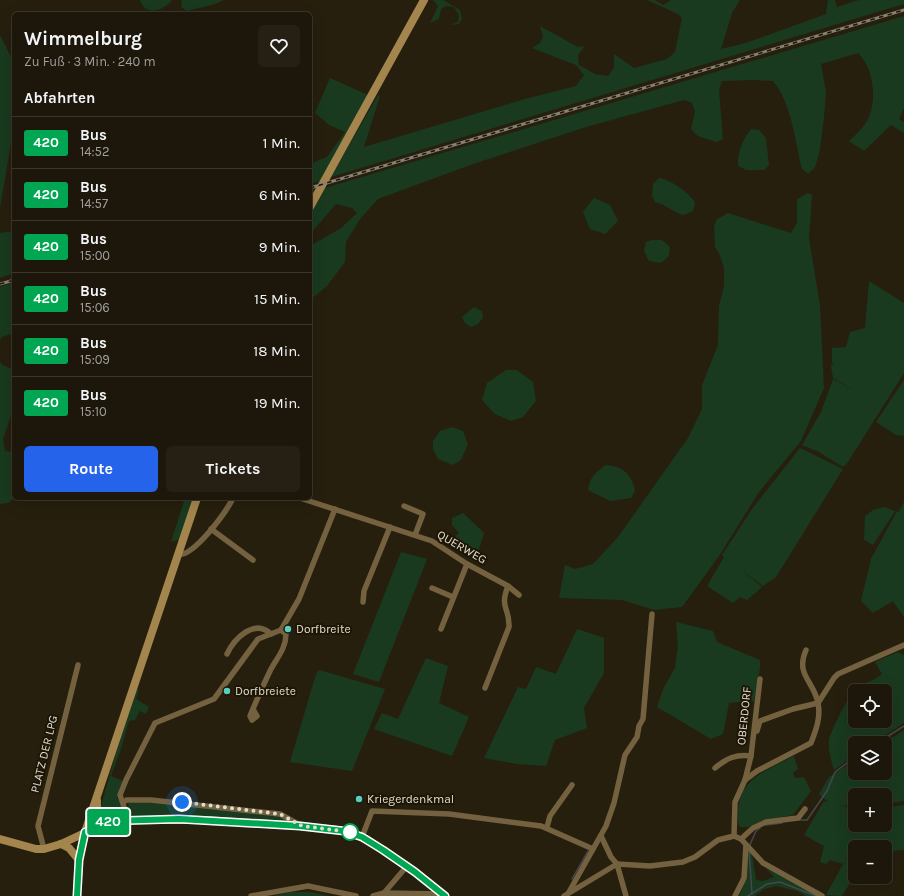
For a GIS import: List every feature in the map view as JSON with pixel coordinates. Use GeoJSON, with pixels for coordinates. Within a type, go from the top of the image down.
{"type":"FeatureCollection","features":[{"type":"Feature","properties":{"kind":"main road"},"geometry":{"type":"LineString","coordinates":[[312,202],[424,0]]}},
{"type":"Feature","properties":{"kind":"main road"},"geometry":{"type":"LineString","coordinates":[[77,896],[79,860],[85,832],[197,500]]}},
{"type":"Feature","properties":{"kind":"main road"},"geometry":{"type":"LineString","coordinates":[[98,791],[98,812],[104,819],[110,821]]}},
{"type":"Feature","properties":{"kind":"main road"},"geometry":{"type":"LineString","coordinates":[[0,839],[36,849],[44,849],[61,844],[110,821],[126,820],[198,820],[302,826],[344,831],[362,837],[407,866],[443,895]]}},
{"type":"Feature","properties":{"kind":"main road"},"geometry":{"type":"LineString","coordinates":[[61,844],[69,848],[79,860]]}},
{"type":"Feature","properties":{"kind":"street"},"geometry":{"type":"LineString","coordinates":[[178,554],[187,553],[211,529],[232,500]]}},
{"type":"Feature","properties":{"kind":"street"},"geometry":{"type":"LineString","coordinates":[[306,500],[390,527],[364,591],[363,602]]}},
{"type":"Feature","properties":{"kind":"street"},"geometry":{"type":"LineString","coordinates":[[404,506],[423,514],[415,535]]}},
{"type":"Feature","properties":{"kind":"street"},"geometry":{"type":"LineString","coordinates":[[126,820],[123,802],[120,795],[155,723],[214,699],[258,639],[281,630],[299,599],[335,509]]}},
{"type":"Feature","properties":{"kind":"street","name":"QUERWEG"},"geometry":{"type":"LineString","coordinates":[[390,527],[432,541],[468,564],[508,586],[519,595]]}},
{"type":"Feature","properties":{"kind":"street"},"geometry":{"type":"LineString","coordinates":[[211,529],[253,560]]}},
{"type":"Feature","properties":{"kind":"street"},"geometry":{"type":"LineString","coordinates":[[442,628],[453,597],[468,564]]}},
{"type":"Feature","properties":{"kind":"street"},"geometry":{"type":"LineString","coordinates":[[486,688],[510,627],[510,621],[503,603],[508,586]]}},
{"type":"Feature","properties":{"kind":"street"},"geometry":{"type":"LineString","coordinates":[[432,588],[453,597]]}},
{"type":"Feature","properties":{"kind":"street"},"geometry":{"type":"LineString","coordinates":[[566,894],[601,836],[614,802],[625,755],[637,737],[639,726],[643,719],[652,614]]}},
{"type":"Feature","properties":{"kind":"street"},"geometry":{"type":"LineString","coordinates":[[227,654],[232,645],[248,630],[265,630],[271,634]]}},
{"type":"Feature","properties":{"kind":"street"},"geometry":{"type":"LineString","coordinates":[[253,708],[286,640],[286,634],[281,630]]}},
{"type":"Feature","properties":{"kind":"street"},"geometry":{"type":"LineString","coordinates":[[751,754],[754,748],[757,726],[760,721],[818,702],[838,674],[904,645]]}},
{"type":"Feature","properties":{"kind":"street"},"geometry":{"type":"LineString","coordinates":[[745,780],[757,771],[811,743],[818,724],[818,702],[802,666],[806,650]]}},
{"type":"Feature","properties":{"kind":"street","name":"PLATZ DER LPG"},"geometry":{"type":"LineString","coordinates":[[44,849],[38,826],[78,665]]}},
{"type":"Feature","properties":{"kind":"street","name":"OBERDORF"},"geometry":{"type":"LineString","coordinates":[[734,836],[735,802],[745,780],[751,754],[760,680]]}},
{"type":"Feature","properties":{"kind":"street","name":"OBERDORF"},"geometry":{"type":"LineString","coordinates":[[715,768],[724,760],[739,754],[751,754]]}},
{"type":"Feature","properties":{"kind":"street"},"geometry":{"type":"LineString","coordinates":[[547,827],[550,816],[572,784]]}},
{"type":"Feature","properties":{"kind":"street"},"geometry":{"type":"LineString","coordinates":[[123,802],[151,800],[280,814],[302,826]]}},
{"type":"Feature","properties":{"kind":"street"},"geometry":{"type":"LineString","coordinates":[[741,839],[754,828],[766,822],[798,818],[806,809]]}},
{"type":"Feature","properties":{"kind":"street"},"geometry":{"type":"LineString","coordinates":[[362,837],[367,828],[372,811],[449,814],[547,827],[592,849]]}},
{"type":"Feature","properties":{"kind":"street"},"geometry":{"type":"LineString","coordinates":[[601,836],[611,858],[617,864],[620,882],[626,896]]}},
{"type":"Feature","properties":{"kind":"street"},"geometry":{"type":"LineString","coordinates":[[566,894],[617,864],[650,866],[684,862],[695,857],[718,840],[734,836],[741,839],[763,862],[822,896]]}},
{"type":"Feature","properties":{"kind":"street"},"geometry":{"type":"LineString","coordinates":[[735,896],[744,878],[746,845]]}},
{"type":"Feature","properties":{"kind":"street"},"geometry":{"type":"LineString","coordinates":[[384,893],[407,866]]}},
{"type":"Feature","properties":{"kind":"street"},"geometry":{"type":"LineString","coordinates":[[251,896],[308,886],[356,896]]}},
{"type":"Feature","properties":{"kind":"street"},"geometry":{"type":"LineString","coordinates":[[372,896],[384,893],[443,895]]}},
{"type":"Feature","properties":{"kind":"green space"},"geometry":{"type":"Polygon","coordinates":[[[140,0],[172,0],[169,4],[160,9],[150,10],[146,9],[142,5],[140,0]]]}},
{"type":"Feature","properties":{"kind":"green space"},"geometry":{"type":"Polygon","coordinates":[[[182,0],[224,0],[215,4],[187,11],[181,7],[182,0]]]}},
{"type":"Feature","properties":{"kind":"green space"},"geometry":{"type":"Polygon","coordinates":[[[433,0],[443,0],[460,10],[462,19],[459,24],[450,25],[458,22],[459,15],[454,7],[446,6],[441,9],[439,19],[430,23],[438,6],[433,0]]]}},
{"type":"Feature","properties":{"kind":"green space"},"geometry":{"type":"Polygon","coordinates":[[[647,0],[655,0],[663,5],[671,0],[740,0],[732,13],[721,49],[746,43],[826,14],[828,0],[835,0],[837,7],[859,0],[904,0],[904,4],[331,177],[378,95],[380,96],[364,147],[525,99],[576,86],[584,75],[576,65],[532,48],[540,43],[543,36],[540,26],[578,47],[585,46],[578,55],[579,65],[595,74],[608,76],[614,68],[614,54],[634,68],[667,59],[675,52],[682,18],[678,14],[647,0]]]}},
{"type":"Feature","properties":{"kind":"green space"},"geometry":{"type":"Polygon","coordinates":[[[904,16],[904,108],[899,119],[904,122],[904,133],[891,125],[864,151],[849,141],[864,125],[870,114],[873,90],[870,73],[867,65],[858,53],[821,64],[826,92],[824,117],[820,150],[815,167],[808,174],[802,169],[792,123],[785,101],[773,81],[722,81],[719,90],[723,139],[716,142],[698,136],[691,129],[695,112],[692,103],[684,100],[586,127],[473,164],[378,199],[360,219],[346,242],[345,262],[327,286],[312,298],[312,245],[341,228],[357,213],[352,208],[336,204],[312,232],[312,211],[325,188],[904,16]]]}},
{"type":"Feature","properties":{"kind":"green space"},"geometry":{"type":"Polygon","coordinates":[[[0,35],[11,57],[12,64],[12,137],[0,208],[0,35]]]}},
{"type":"Feature","properties":{"kind":"green space"},"geometry":{"type":"Polygon","coordinates":[[[330,78],[368,95],[320,181],[312,183],[312,163],[327,157],[345,132],[329,125],[315,113],[330,78]]]}},
{"type":"Feature","properties":{"kind":"green space"},"geometry":{"type":"Polygon","coordinates":[[[751,129],[759,130],[766,138],[769,165],[764,170],[746,170],[738,166],[738,156],[741,146],[751,129]]]}},
{"type":"Feature","properties":{"kind":"green space"},"geometry":{"type":"Polygon","coordinates":[[[659,178],[674,184],[688,194],[695,202],[693,211],[684,215],[655,202],[652,196],[653,184],[659,178]]]}},
{"type":"Feature","properties":{"kind":"green space"},"geometry":{"type":"Polygon","coordinates":[[[808,193],[812,195],[809,238],[820,306],[824,388],[801,441],[759,492],[719,556],[682,607],[654,610],[622,600],[559,598],[565,565],[575,569],[593,564],[618,537],[688,438],[702,409],[702,385],[718,345],[719,306],[724,286],[724,268],[719,253],[715,247],[714,227],[717,219],[728,213],[791,233],[797,223],[797,199],[808,193]]]}},
{"type":"Feature","properties":{"kind":"green space"},"geometry":{"type":"Polygon","coordinates":[[[594,198],[610,205],[618,221],[605,234],[590,229],[583,212],[594,198]]]}},
{"type":"Feature","properties":{"kind":"green space"},"geometry":{"type":"Polygon","coordinates":[[[12,231],[12,274],[0,278],[0,233],[12,231]]]}},
{"type":"Feature","properties":{"kind":"green space"},"geometry":{"type":"Polygon","coordinates":[[[652,240],[662,240],[670,247],[669,256],[661,263],[649,261],[644,251],[646,242],[652,240]]]}},
{"type":"Feature","properties":{"kind":"green space"},"geometry":{"type":"Polygon","coordinates":[[[869,281],[904,303],[904,373],[846,465],[843,467],[819,452],[802,445],[821,412],[833,379],[857,392],[833,378],[831,366],[836,362],[832,364],[832,348],[846,347],[850,332],[865,328],[869,281]]]}},
{"type":"Feature","properties":{"kind":"green space"},"geometry":{"type":"Polygon","coordinates":[[[12,283],[12,334],[2,337],[0,340],[0,287],[12,283]]]}},
{"type":"Feature","properties":{"kind":"green space"},"geometry":{"type":"Polygon","coordinates":[[[474,307],[482,311],[483,318],[478,324],[471,327],[465,323],[462,317],[474,307]]]}},
{"type":"Feature","properties":{"kind":"green space"},"geometry":{"type":"Polygon","coordinates":[[[0,362],[12,369],[12,413],[3,439],[5,451],[12,452],[12,500],[8,503],[0,504],[0,362]]]}},
{"type":"Feature","properties":{"kind":"green space"},"geometry":{"type":"Polygon","coordinates":[[[506,370],[517,370],[533,382],[536,401],[523,417],[511,421],[495,414],[482,400],[487,383],[506,370]]]}},
{"type":"Feature","properties":{"kind":"green space"},"geometry":{"type":"Polygon","coordinates":[[[904,380],[904,436],[896,435],[876,422],[904,380]]]}},
{"type":"Feature","properties":{"kind":"green space"},"geometry":{"type":"Polygon","coordinates":[[[452,427],[463,431],[468,444],[461,460],[453,465],[438,459],[433,449],[433,441],[440,431],[452,427]]]}},
{"type":"Feature","properties":{"kind":"green space"},"geometry":{"type":"Polygon","coordinates":[[[800,448],[843,469],[776,577],[763,586],[740,569],[762,587],[747,600],[740,597],[733,603],[707,586],[724,557],[722,555],[752,509],[800,448]]]}},
{"type":"Feature","properties":{"kind":"green space"},"geometry":{"type":"Polygon","coordinates":[[[606,465],[617,467],[629,476],[634,485],[635,491],[631,498],[610,501],[588,490],[590,482],[594,476],[606,465]]]}},
{"type":"Feature","properties":{"kind":"green space"},"geometry":{"type":"Polygon","coordinates":[[[184,500],[194,500],[181,539],[171,542],[184,500]]]}},
{"type":"Feature","properties":{"kind":"green space"},"geometry":{"type":"Polygon","coordinates":[[[904,502],[904,617],[893,601],[873,613],[861,601],[871,559],[897,511],[901,513],[899,511],[904,502]]]}},
{"type":"Feature","properties":{"kind":"green space"},"geometry":{"type":"Polygon","coordinates":[[[884,507],[895,511],[873,545],[864,540],[865,516],[873,510],[884,507]]]}},
{"type":"Feature","properties":{"kind":"green space"},"geometry":{"type":"Polygon","coordinates":[[[463,513],[484,533],[479,549],[475,554],[468,553],[452,540],[459,533],[452,525],[452,518],[463,513]]]}},
{"type":"Feature","properties":{"kind":"green space"},"geometry":{"type":"Polygon","coordinates":[[[401,552],[427,559],[379,682],[353,674],[401,552]]]}},
{"type":"Feature","properties":{"kind":"green space"},"geometry":{"type":"Polygon","coordinates":[[[676,622],[713,631],[717,642],[760,660],[754,701],[729,703],[723,734],[711,739],[657,707],[664,687],[675,668],[678,646],[676,622]]]}},
{"type":"Feature","properties":{"kind":"green space"},"geometry":{"type":"Polygon","coordinates":[[[577,629],[604,638],[604,673],[584,708],[587,728],[555,740],[546,766],[517,764],[484,758],[518,687],[526,689],[536,667],[556,674],[577,629]]]}},
{"type":"Feature","properties":{"kind":"green space"},"geometry":{"type":"Polygon","coordinates":[[[898,652],[904,655],[904,723],[884,736],[848,736],[848,760],[834,770],[829,747],[829,739],[848,699],[848,728],[892,728],[892,684],[864,684],[882,674],[875,662],[898,652]]]}},
{"type":"Feature","properties":{"kind":"green space"},"geometry":{"type":"Polygon","coordinates":[[[426,658],[448,666],[439,703],[469,717],[452,756],[374,729],[382,713],[398,719],[426,658]]]}},
{"type":"Feature","properties":{"kind":"green space"},"geometry":{"type":"Polygon","coordinates":[[[319,670],[385,689],[352,771],[290,762],[316,674],[319,670]]]}},
{"type":"Feature","properties":{"kind":"green space"},"geometry":{"type":"Polygon","coordinates":[[[136,688],[139,690],[136,699],[149,707],[146,714],[140,711],[135,720],[129,721],[111,776],[123,781],[117,797],[122,807],[122,817],[110,817],[103,814],[101,806],[136,688]]]}},
{"type":"Feature","properties":{"kind":"green space"},"geometry":{"type":"Polygon","coordinates":[[[904,730],[904,801],[892,803],[892,788],[848,788],[848,804],[845,806],[840,805],[848,808],[848,832],[892,832],[892,807],[904,805],[904,850],[892,851],[892,840],[848,840],[849,884],[842,896],[826,895],[843,864],[830,860],[826,864],[820,862],[824,846],[804,835],[824,801],[828,802],[819,794],[829,777],[848,765],[848,780],[892,780],[892,738],[904,730]]]}},
{"type":"Feature","properties":{"kind":"green space"},"geometry":{"type":"Polygon","coordinates":[[[794,756],[798,769],[793,773],[795,778],[804,777],[811,791],[793,815],[764,820],[748,827],[740,827],[738,823],[738,812],[740,800],[749,783],[765,771],[794,756]]]}},
{"type":"Feature","properties":{"kind":"green space"},"geometry":{"type":"Polygon","coordinates":[[[149,802],[280,815],[292,823],[172,816],[130,817],[128,803],[149,802]]]}},
{"type":"Feature","properties":{"kind":"green space"},"geometry":{"type":"Polygon","coordinates":[[[747,849],[752,853],[756,880],[763,881],[774,877],[765,867],[818,896],[806,896],[797,891],[776,886],[764,889],[755,896],[739,896],[745,879],[747,849]]]}},
{"type":"Feature","properties":{"kind":"green space"},"geometry":{"type":"Polygon","coordinates":[[[291,892],[310,892],[329,896],[273,896],[291,892]]]}},
{"type":"Feature","properties":{"kind":"waterway"},"geometry":{"type":"LineString","coordinates":[[888,736],[904,726]]}},
{"type":"Feature","properties":{"kind":"waterway"},"geometry":{"type":"LineString","coordinates":[[798,820],[807,820],[827,791],[835,772],[848,762]]}},
{"type":"Feature","properties":{"kind":"waterway"},"geometry":{"type":"LineString","coordinates":[[766,825],[782,823]]}},
{"type":"Feature","properties":{"kind":"waterway"},"geometry":{"type":"LineString","coordinates":[[749,847],[756,831],[760,828]]}},
{"type":"Feature","properties":{"kind":"waterway"},"geometry":{"type":"LineString","coordinates":[[749,850],[752,894]]}},
{"type":"Feature","properties":{"kind":"waterway"},"geometry":{"type":"LineString","coordinates":[[572,879],[588,851]]}},
{"type":"Feature","properties":{"kind":"waterway"},"geometry":{"type":"LineString","coordinates":[[748,896],[767,884],[780,882],[816,896]]}},
{"type":"Feature","properties":{"kind":"railway"},"geometry":{"type":"LineString","coordinates":[[312,187],[904,10]]}},
{"type":"Feature","properties":{"kind":"railway"},"geometry":{"type":"LineString","coordinates":[[0,284],[12,281]]}},
{"type":"Feature","properties":{"kind":"bus line","name":"420"},"geometry":{"type":"LineString","coordinates":[[77,896],[79,860],[85,832],[110,821],[179,819],[300,826],[350,832],[362,837],[402,863],[424,878],[431,886],[445,896]]}},
{"type":"Feature","properties":{"kind":"place","name":"Dorfbreite"},"geometry":{"type":"Point","coordinates":[288,629]}},
{"type":"Feature","properties":{"kind":"place","name":"Dorfbreiete"},"geometry":{"type":"Point","coordinates":[227,691]}},
{"type":"Feature","properties":{"kind":"place","name":"Kriegerdenkmal"},"geometry":{"type":"Point","coordinates":[359,799]}},
{"type":"Feature","properties":{"kind":"route"},"geometry":{"type":"LineString","coordinates":[[182,802],[280,814],[302,826],[350,832]]}}]}
